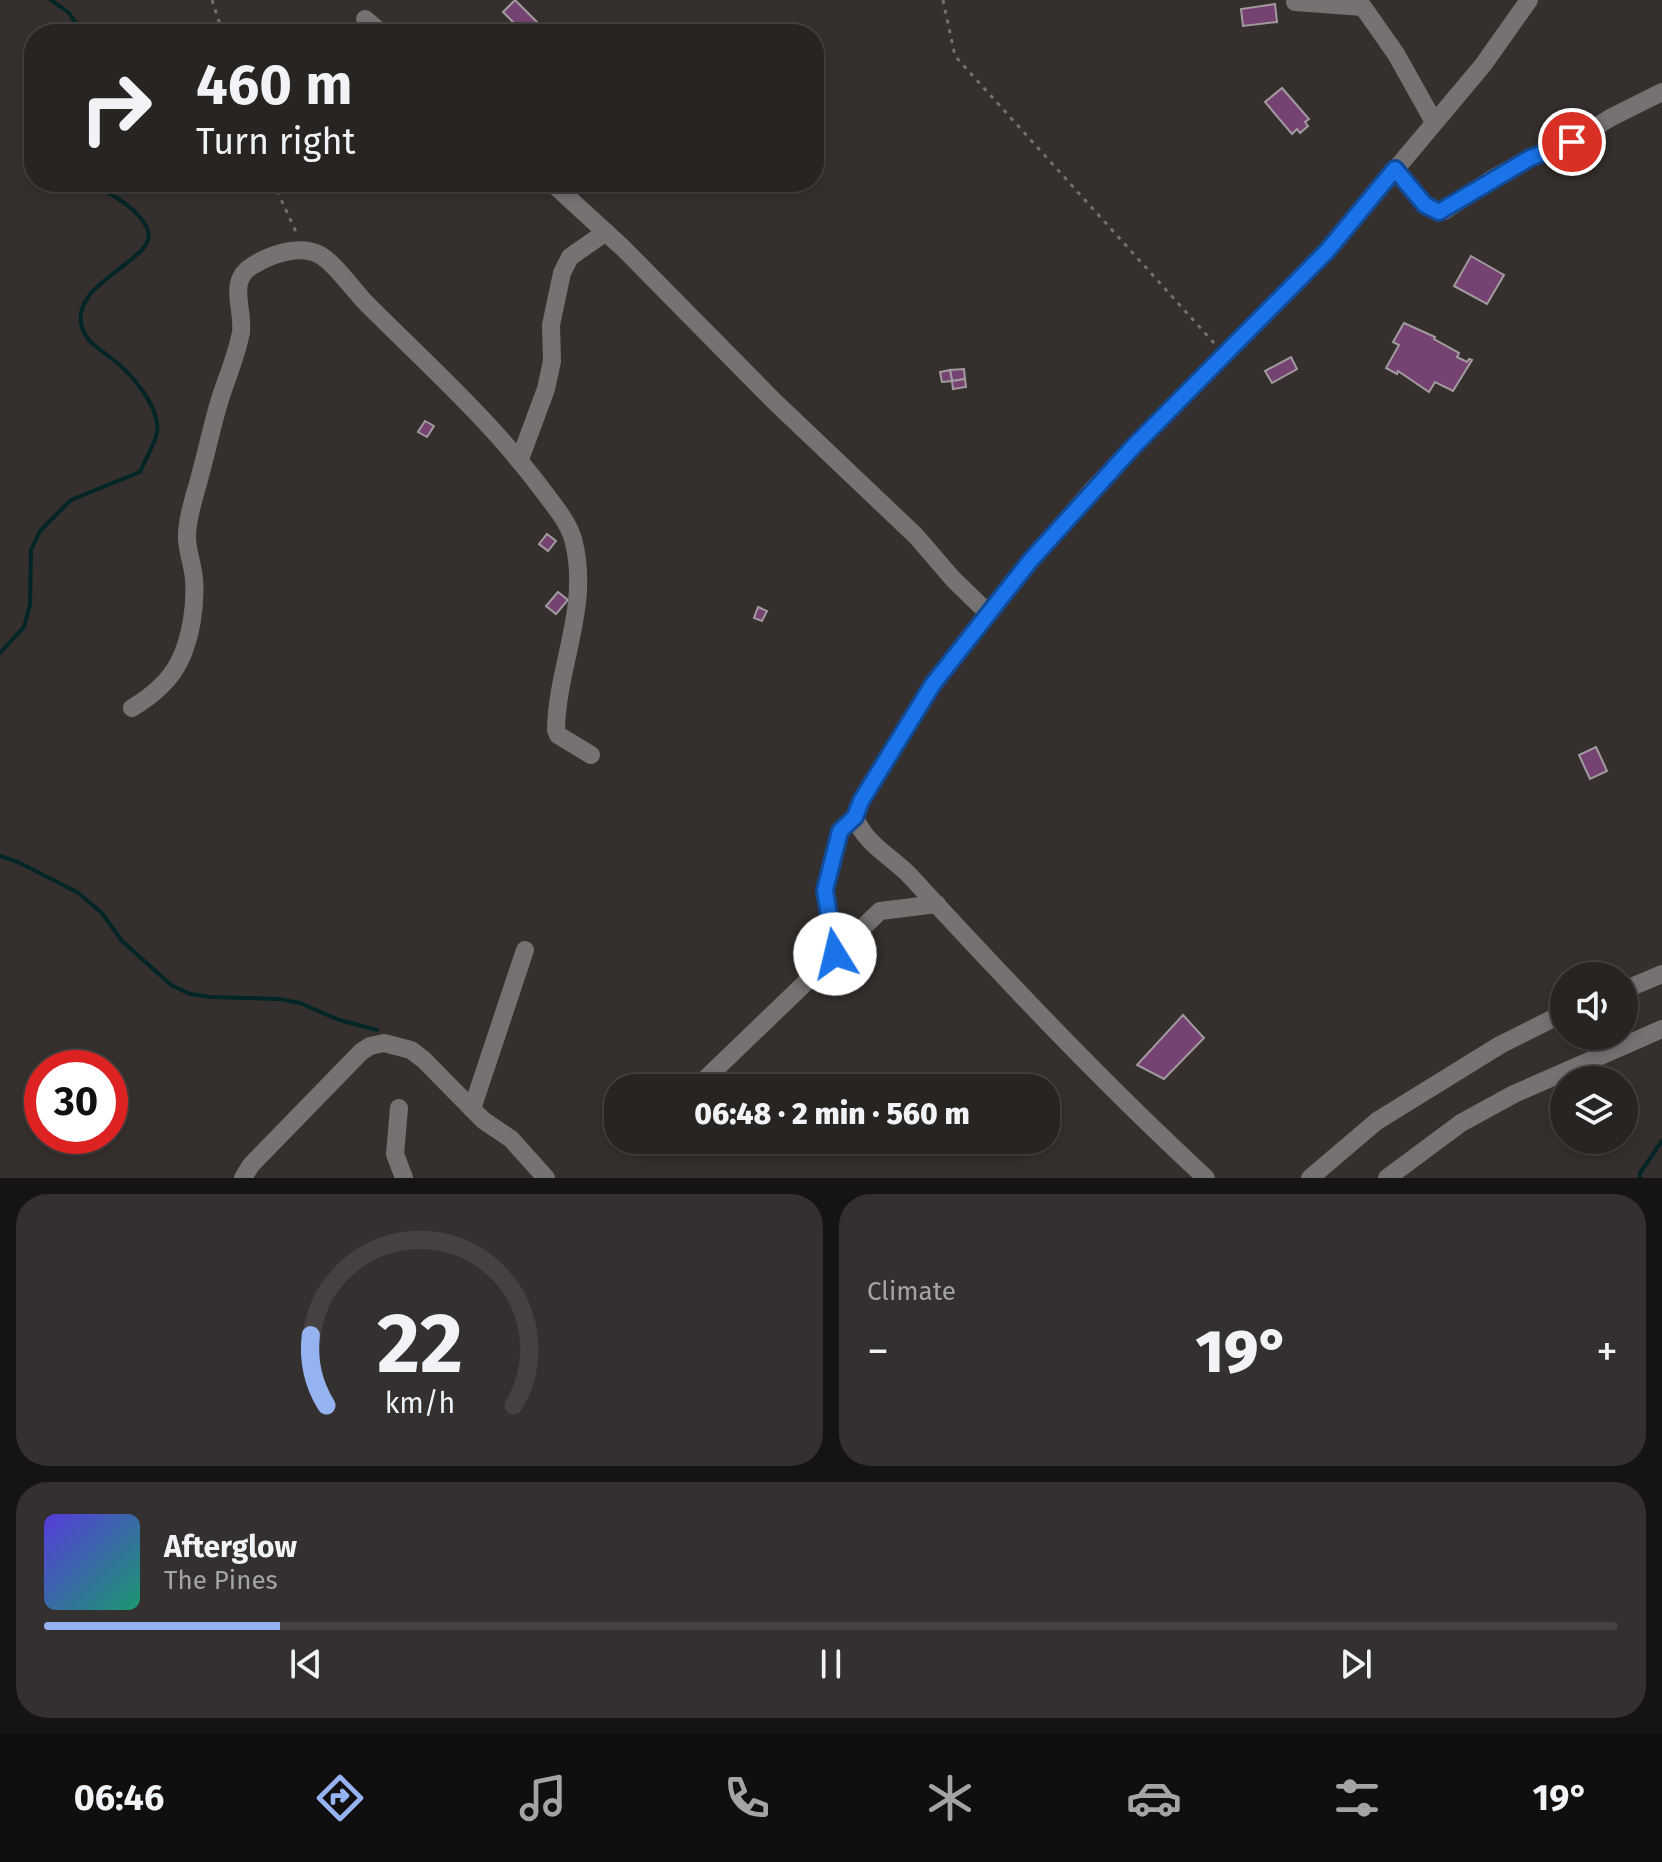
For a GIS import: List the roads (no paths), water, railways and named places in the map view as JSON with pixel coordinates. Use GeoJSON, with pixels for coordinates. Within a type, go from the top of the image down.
{"type":"FeatureCollection","features":[{"type":"Feature","properties":{"kind":"street"},"geometry":{"type":"LineString","coordinates":[[835,954],[825,890],[840,831],[855,817],[861,801],[933,684],[988,613],[1095,487],[1327,251],[1483,65],[1529,0]]}},
{"type":"Feature","properties":{"kind":"street"},"geometry":{"type":"LineString","coordinates":[[1295,2],[1363,7],[1396,54],[1434,122]]}},
{"type":"Feature","properties":{"kind":"street"},"geometry":{"type":"LineString","coordinates":[[365,19],[371,24]]}},
{"type":"Feature","properties":{"kind":"street"},"geometry":{"type":"LineString","coordinates":[[1395,169],[1425,205],[1435,211],[1444,211],[1504,172],[1572,142],[1610,118],[1662,92]]}},
{"type":"Feature","properties":{"kind":"street"},"geometry":{"type":"LineString","coordinates":[[562,192],[916,536],[988,613]]}},
{"type":"Feature","properties":{"kind":"street"},"geometry":{"type":"LineString","coordinates":[[520,459],[546,389],[552,361],[551,325],[562,273],[570,257],[606,232]]}},
{"type":"Feature","properties":{"kind":"street"},"geometry":{"type":"LineString","coordinates":[[132,708],[150,697],[166,681],[180,661],[189,629],[194,599],[194,577],[187,538],[190,516],[241,330],[238,287],[241,274],[252,265],[303,249],[322,256],[364,302],[461,395],[520,459],[556,508],[572,537],[578,568],[579,602],[556,730],[558,735],[591,755]]}},
{"type":"Feature","properties":{"kind":"street"},"geometry":{"type":"LineString","coordinates":[[855,817],[860,831],[903,867],[1145,1122],[1206,1178]]}},
{"type":"Feature","properties":{"kind":"street"},"geometry":{"type":"LineString","coordinates":[[711,1074],[880,911],[937,904]]}},
{"type":"Feature","properties":{"kind":"street"},"geometry":{"type":"LineString","coordinates":[[472,1109],[525,950]]}},
{"type":"Feature","properties":{"kind":"street"},"geometry":{"type":"LineString","coordinates":[[1638,984],[1662,974]]}},
{"type":"Feature","properties":{"kind":"street"},"geometry":{"type":"LineString","coordinates":[[1310,1178],[1377,1121],[1500,1045],[1550,1020]]}},
{"type":"Feature","properties":{"kind":"street"},"geometry":{"type":"LineString","coordinates":[[1387,1178],[1461,1123],[1514,1094],[1662,1029]]}},
{"type":"Feature","properties":{"kind":"street"},"geometry":{"type":"LineString","coordinates":[[243,1178],[251,1165],[370,1046],[384,1043],[411,1050],[472,1109],[511,1139],[546,1178]]}},
{"type":"Feature","properties":{"kind":"street"},"geometry":{"type":"LineString","coordinates":[[399,1108],[395,1154],[404,1178]]}},
{"type":"Feature","properties":{"kind":"waterway"},"geometry":{"type":"LineString","coordinates":[[51,0],[69,13],[76,24]]}},
{"type":"Feature","properties":{"kind":"waterway"},"geometry":{"type":"LineString","coordinates":[[0,653],[24,627],[30,605],[31,550],[40,531],[71,500],[140,472],[157,433],[154,412],[143,391],[119,364],[90,341],[82,327],[81,311],[88,296],[142,250],[148,239],[143,220],[106,192]]}},
{"type":"Feature","properties":{"kind":"waterway"},"geometry":{"type":"LineString","coordinates":[[0,856],[77,892],[102,913],[122,941],[171,985],[190,994],[300,1003],[339,1020],[377,1030]]}},
{"type":"Feature","properties":{"kind":"waterway"},"geometry":{"type":"LineString","coordinates":[[1640,1178],[1640,1173],[1662,1141]]}}]}
